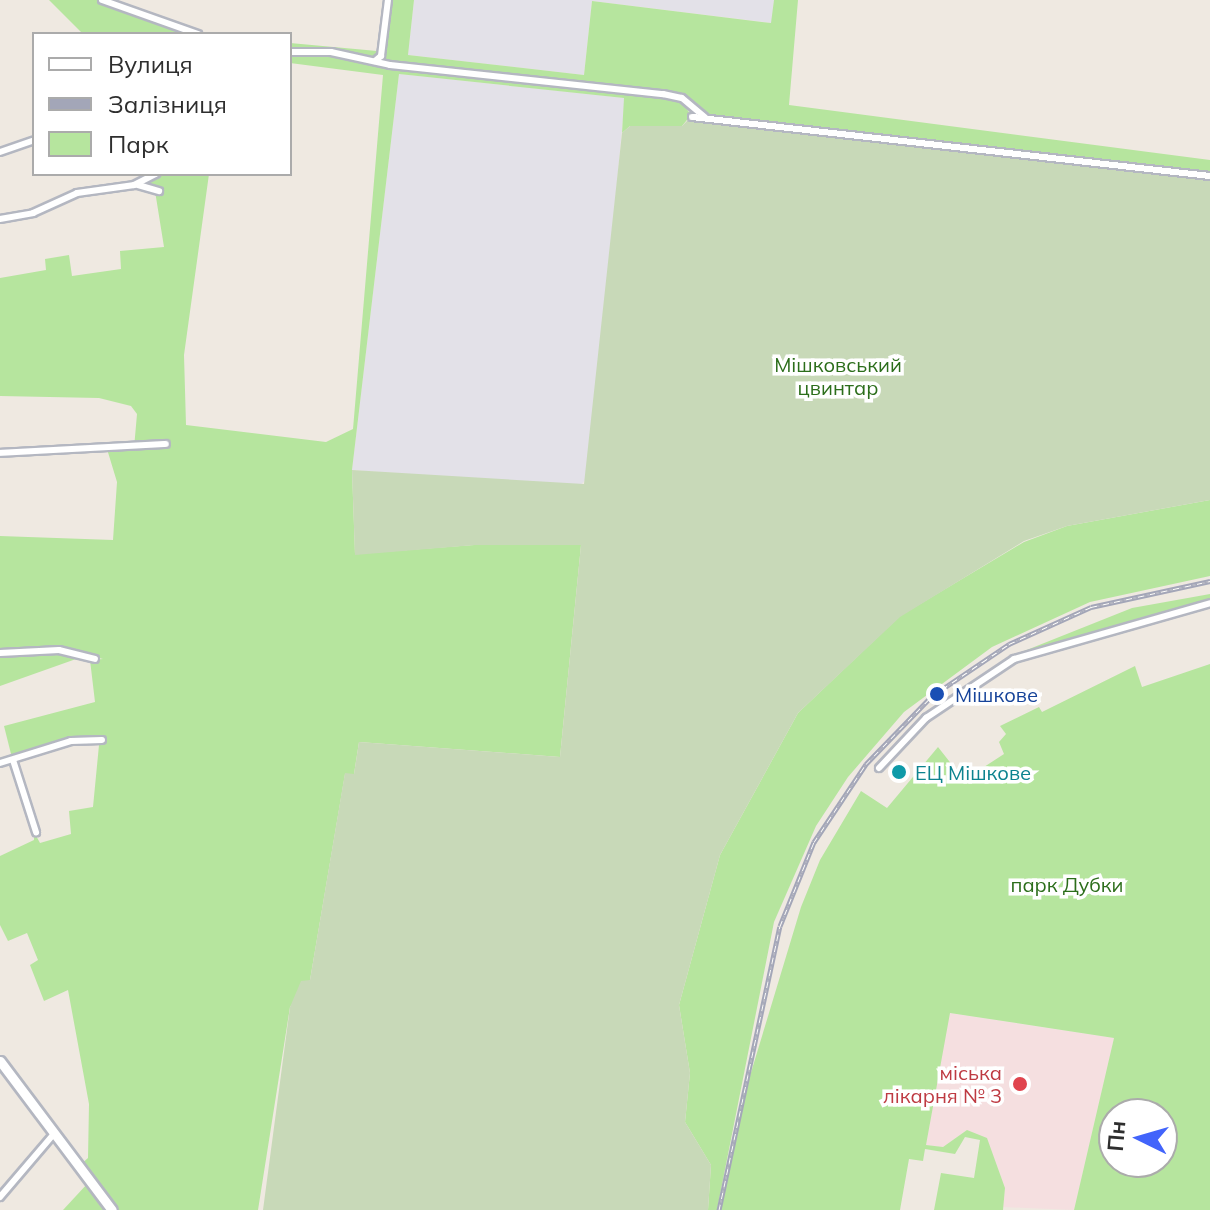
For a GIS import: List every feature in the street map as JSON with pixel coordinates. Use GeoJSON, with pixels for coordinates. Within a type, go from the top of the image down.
{"type":"FeatureCollection","features":[{"type":"Feature","properties":{"kind":"street"},"geometry":{"type":"LineString","coordinates":[[102,0],[192,32]]}},
{"type":"Feature","properties":{"kind":"street"},"geometry":{"type":"LineString","coordinates":[[381,60],[388,0]]}},
{"type":"Feature","properties":{"kind":"street"},"geometry":{"type":"LineString","coordinates":[[292,52],[331,52],[371,61],[663,94],[682,98],[708,119]]}},
{"type":"Feature","properties":{"kind":"street"},"geometry":{"type":"LineString","coordinates":[[692,117],[1210,176]]}},
{"type":"Feature","properties":{"kind":"street"},"geometry":{"type":"LineString","coordinates":[[0,152],[32,141]]}},
{"type":"Feature","properties":{"kind":"street"},"geometry":{"type":"LineString","coordinates":[[0,219],[33,213],[77,193],[134,185],[152,176]]}},
{"type":"Feature","properties":{"kind":"street"},"geometry":{"type":"LineString","coordinates":[[134,185],[159,191]]}},
{"type":"Feature","properties":{"kind":"street"},"geometry":{"type":"LineString","coordinates":[[0,453],[166,444]]}},
{"type":"Feature","properties":{"kind":"street"},"geometry":{"type":"LineString","coordinates":[[879,768],[926,718],[1014,659],[1210,603]]}},
{"type":"Feature","properties":{"kind":"street"},"geometry":{"type":"LineString","coordinates":[[0,653],[59,650],[95,659]]}},
{"type":"Feature","properties":{"kind":"street"},"geometry":{"type":"LineString","coordinates":[[0,763],[71,741],[102,740]]}},
{"type":"Feature","properties":{"kind":"street"},"geometry":{"type":"LineString","coordinates":[[13,760],[36,832]]}},
{"type":"Feature","properties":{"kind":"street"},"geometry":{"type":"LineString","coordinates":[[0,1061],[112,1210]]}},
{"type":"Feature","properties":{"kind":"street"},"geometry":{"type":"LineString","coordinates":[[0,1197],[53,1135]]}},
{"type":"Feature","properties":{"kind":"shaded area"},"geometry":{"type":"Polygon","coordinates":[[[414,0],[774,0],[772,23],[592,1],[584,75],[408,55],[414,0]]]}},
{"type":"Feature","properties":{"kind":"shaded area"},"geometry":{"type":"Polygon","coordinates":[[[399,74],[625,98],[600,360],[586,479],[580,486],[352,470],[399,74]]]}},
{"type":"Feature","properties":{"kind":"shaded area","name":"міська лікарня № 3"},"geometry":{"type":"Polygon","coordinates":[[[949,1013],[1114,1038],[1074,1210],[1003,1207],[1005,1188],[987,1139],[967,1130],[943,1147],[926,1145],[949,1013]]]}},
{"type":"Feature","properties":{"kind":"green space"},"geometry":{"type":"Polygon","coordinates":[[[49,0],[98,0],[189,32],[81,32],[49,0]]]}},
{"type":"Feature","properties":{"kind":"green space"},"geometry":{"type":"Polygon","coordinates":[[[392,0],[414,0],[408,55],[584,75],[592,1],[771,23],[774,0],[798,0],[789,105],[1210,160],[1210,173],[710,117],[683,96],[393,63],[382,58],[392,0]]]}},
{"type":"Feature","properties":{"kind":"green space"},"geometry":{"type":"Polygon","coordinates":[[[292,43],[377,51],[381,45],[374,59],[292,50],[292,43]]]}},
{"type":"Feature","properties":{"kind":"green space"},"geometry":{"type":"Polygon","coordinates":[[[311,51],[663,96],[681,101],[691,115],[682,126],[630,126],[622,133],[624,98],[399,74],[352,470],[355,554],[474,545],[581,545],[560,757],[359,742],[354,774],[345,774],[310,980],[290,1007],[258,1210],[115,1210],[80,1165],[88,1158],[89,1104],[68,990],[44,1001],[30,965],[38,960],[27,933],[8,941],[0,925],[0,856],[34,840],[34,832],[40,843],[71,834],[69,811],[93,807],[99,745],[87,738],[12,758],[4,726],[95,702],[90,660],[103,659],[70,651],[0,652],[0,536],[113,540],[117,482],[107,449],[134,448],[137,414],[131,406],[99,398],[0,396],[0,278],[46,270],[45,259],[69,255],[72,276],[121,269],[120,251],[164,247],[155,191],[133,186],[146,176],[209,176],[184,355],[186,425],[326,442],[353,429],[383,75],[292,63],[292,53],[311,51]]]}},
{"type":"Feature","properties":{"kind":"green space","name":"Мішковський цвинтар"},"geometry":{"type":"Polygon","coordinates":[[[688,120],[1210,179],[1210,500],[1067,526],[1024,541],[900,617],[798,713],[720,855],[679,1005],[690,1073],[685,1122],[711,1165],[708,1210],[263,1210],[290,1007],[301,981],[310,980],[345,773],[354,774],[359,742],[560,757],[581,545],[475,545],[355,555],[352,470],[584,484],[622,133],[630,126],[682,126],[688,120]]]}},
{"type":"Feature","properties":{"kind":"green space"},"geometry":{"type":"Polygon","coordinates":[[[1210,500],[1210,576],[1090,602],[992,647],[904,712],[848,777],[816,826],[774,922],[717,1210],[708,1210],[711,1165],[685,1122],[690,1073],[679,1005],[720,855],[798,713],[900,616],[1024,542],[1067,526],[1210,500]]]}},
{"type":"Feature","properties":{"kind":"green space"},"geometry":{"type":"Polygon","coordinates":[[[1210,594],[1210,601],[1014,655],[1132,608],[1210,594]]]}},
{"type":"Feature","properties":{"kind":"green space"},"geometry":{"type":"Polygon","coordinates":[[[51,650],[76,659],[0,686],[0,654],[51,650]]]}},
{"type":"Feature","properties":{"kind":"green space","name":"парк Дубки"},"geometry":{"type":"Polygon","coordinates":[[[1210,664],[1210,1210],[1074,1210],[1098,1107],[1098,1178],[1178,1178],[1178,1098],[1100,1098],[1114,1038],[950,1013],[926,1145],[943,1147],[967,1130],[987,1138],[1005,1188],[1003,1210],[934,1210],[941,1173],[974,1178],[980,1140],[965,1137],[955,1154],[925,1149],[923,1161],[909,1159],[900,1210],[721,1210],[743,1099],[801,907],[820,860],[861,791],[887,808],[938,747],[964,780],[1004,754],[999,742],[1006,734],[1000,726],[1039,707],[1042,712],[1135,666],[1142,687],[1210,664]]]}},
{"type":"Feature","properties":{"kind":"green space"},"geometry":{"type":"Polygon","coordinates":[[[88,1183],[109,1210],[63,1210],[88,1183]]]}},
{"type":"Feature","properties":{"kind":"railway"},"geometry":{"type":"LineString","coordinates":[[719,1210],[780,926],[814,842],[866,764],[932,696],[1009,644],[1091,607],[1210,581]]}},
{"type":"Feature","properties":{"kind":"place","name":"Мішкове"},"geometry":{"type":"Point","coordinates":[937,694]}},
{"type":"Feature","properties":{"kind":"place","name":"ЕЦ Мішкове"},"geometry":{"type":"Point","coordinates":[899,772]}},
{"type":"Feature","properties":{"kind":"place","name":"міська лікарня № 3"},"geometry":{"type":"Point","coordinates":[1020,1084]}}]}
